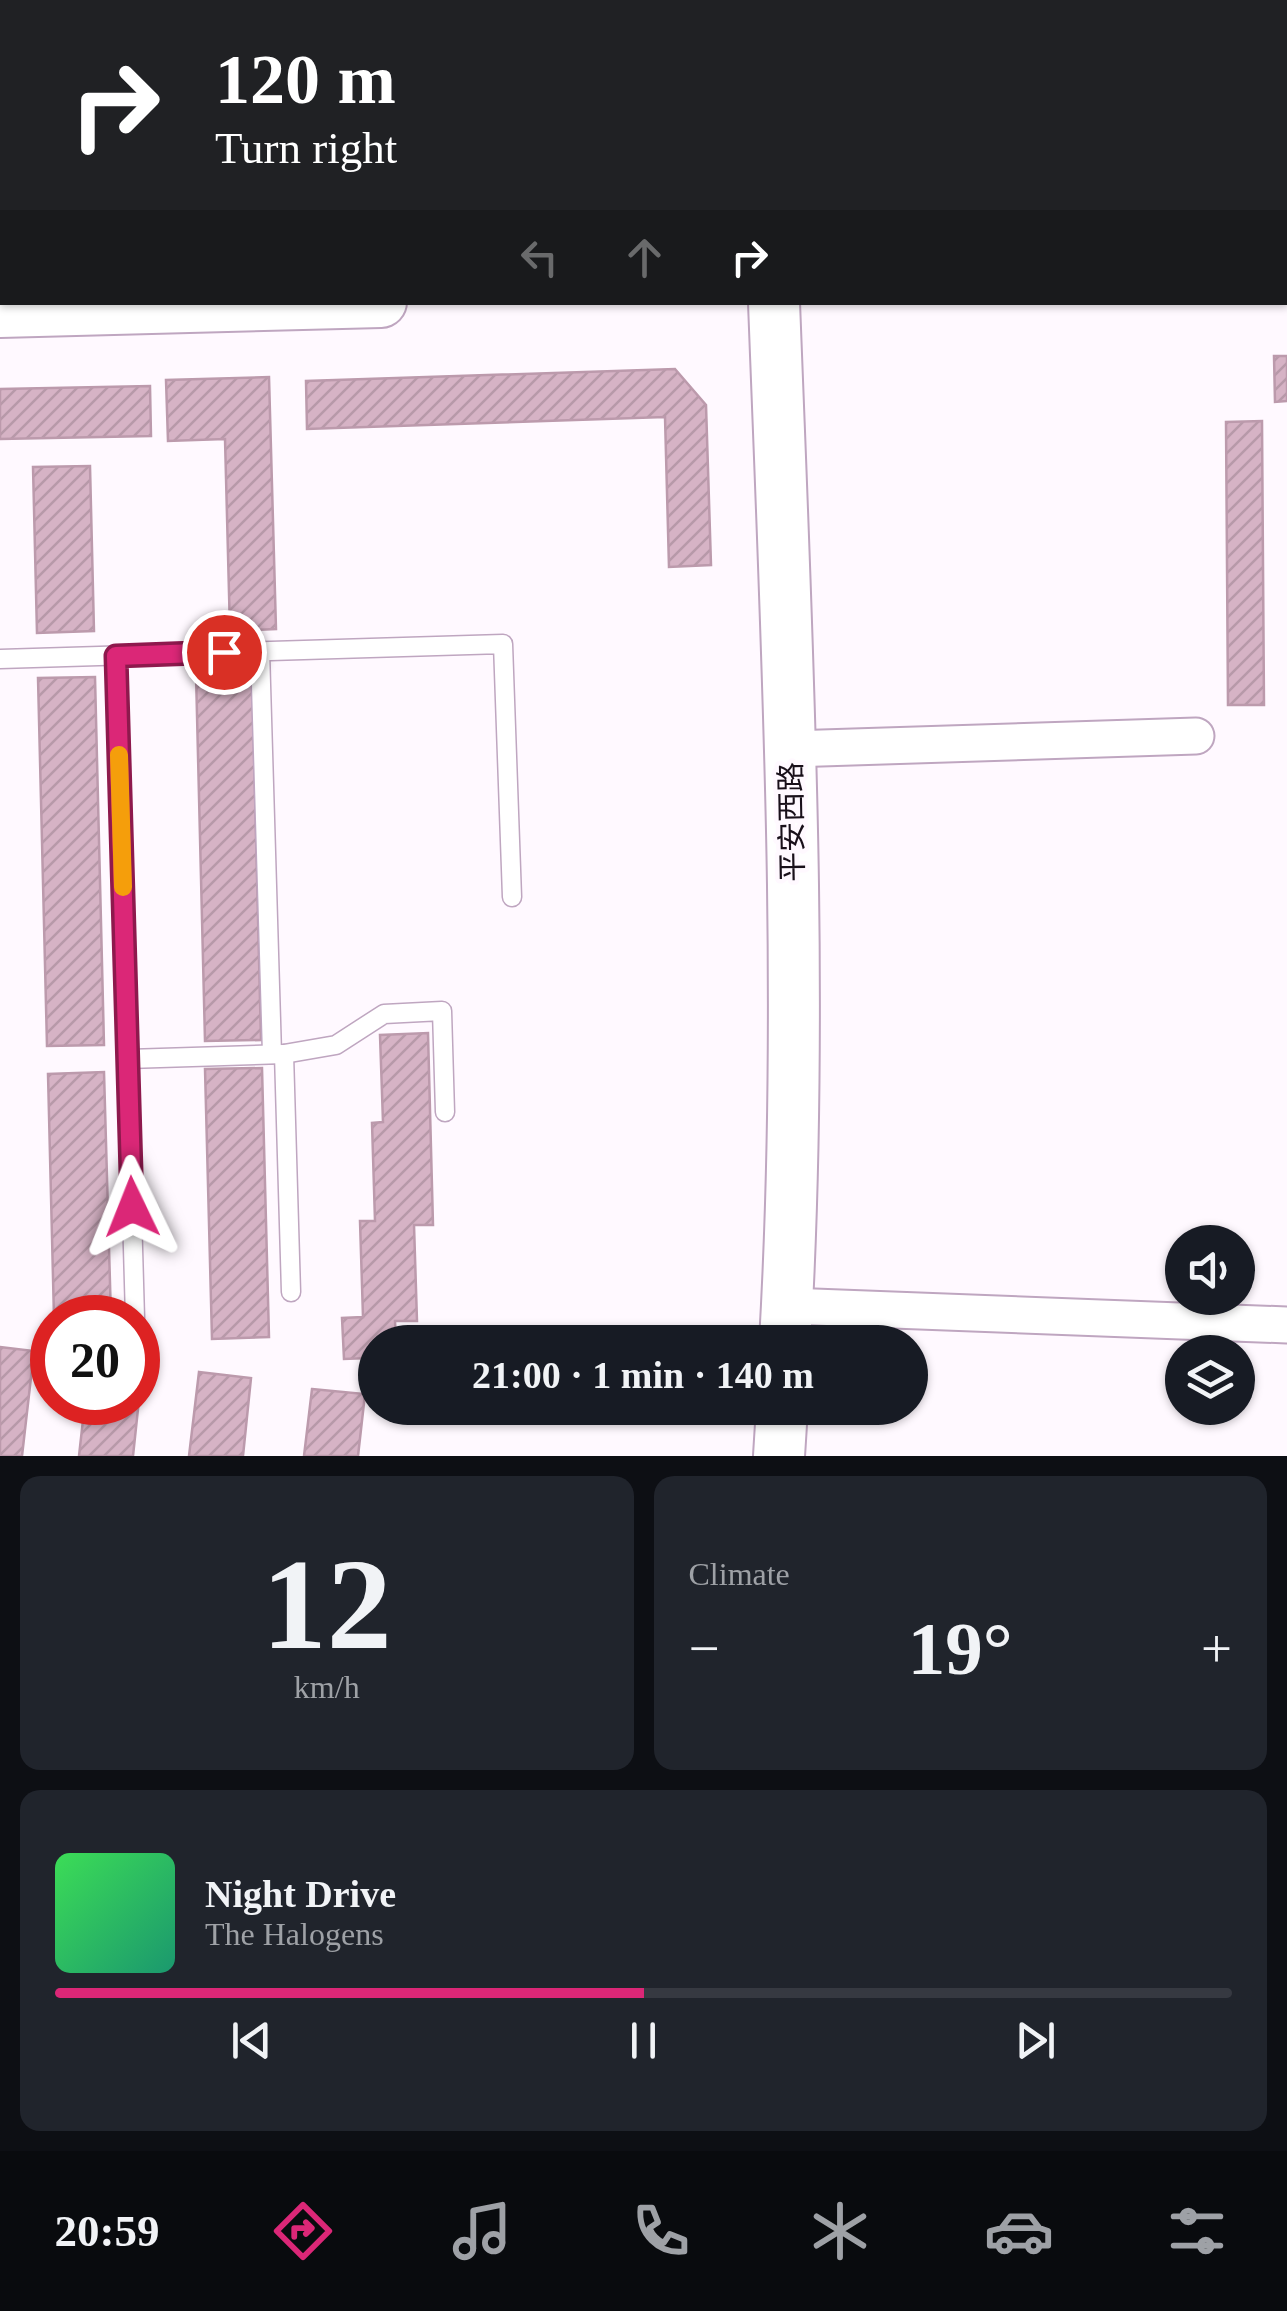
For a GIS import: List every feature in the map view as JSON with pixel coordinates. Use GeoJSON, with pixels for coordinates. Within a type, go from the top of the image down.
{"type":"FeatureCollection","features":[{"type":"Feature","properties":{"kind":"main road"},"geometry":{"type":"LineString","coordinates":[[0,312],[267,305]]}},
{"type":"Feature","properties":{"kind":"main road","name":"平安西路"},"geometry":{"type":"LineString","coordinates":[[774,305],[796,1045],[786,1324]]}},
{"type":"Feature","properties":{"kind":"main road"},"geometry":{"type":"LineString","coordinates":[[779,1456],[781,1425]]}},
{"type":"Feature","properties":{"kind":"street"},"geometry":{"type":"LineString","coordinates":[[790,749],[1196,736]]}},
{"type":"Feature","properties":{"kind":"street"},"geometry":{"type":"LineString","coordinates":[[786,1324],[1287,1325]]}},
{"type":"Feature","properties":{"kind":"lane"},"geometry":{"type":"LineString","coordinates":[[0,659],[503,644],[512,896]]}},
{"type":"Feature","properties":{"kind":"lane"},"geometry":{"type":"LineString","coordinates":[[260,651],[291,1292]]}},
{"type":"Feature","properties":{"kind":"lane"},"geometry":{"type":"LineString","coordinates":[[116,656],[134,1295]]}},
{"type":"Feature","properties":{"kind":"lane"},"geometry":{"type":"LineString","coordinates":[[128,1059],[278,1054],[336,1045],[384,1014],[442,1011],[445,1112]]}},
{"type":"Feature","properties":{"kind":"building"},"geometry":{"type":"Polygon","coordinates":[[[1274,356],[1287,356],[1287,401],[1275,402],[1274,356]]]}},
{"type":"Feature","properties":{"kind":"building"},"geometry":{"type":"Polygon","coordinates":[[[675,369],[706,405],[711,565],[669,567],[665,417],[307,429],[306,381],[675,369]]]}},
{"type":"Feature","properties":{"kind":"building"},"geometry":{"type":"Polygon","coordinates":[[[269,377],[276,629],[230,631],[225,439],[168,441],[166,380],[269,377]]]}},
{"type":"Feature","properties":{"kind":"building"},"geometry":{"type":"Polygon","coordinates":[[[150,386],[151,436],[0,439],[0,389],[150,386]]]}},
{"type":"Feature","properties":{"kind":"building"},"geometry":{"type":"Polygon","coordinates":[[[1262,421],[1264,705],[1228,705],[1226,422],[1262,421]]]}},
{"type":"Feature","properties":{"kind":"building"},"geometry":{"type":"Polygon","coordinates":[[[90,466],[94,631],[37,633],[33,467],[90,466]]]}},
{"type":"Feature","properties":{"kind":"building"},"geometry":{"type":"Polygon","coordinates":[[[252,672],[261,1040],[205,1041],[196,674],[252,672]]]}},
{"type":"Feature","properties":{"kind":"building"},"geometry":{"type":"Polygon","coordinates":[[[95,677],[104,1045],[47,1046],[38,678],[95,677]]]}},
{"type":"Feature","properties":{"kind":"building"},"geometry":{"type":"Polygon","coordinates":[[[428,1033],[433,1225],[414,1225],[417,1321],[358,1325],[358,1358],[344,1359],[342,1318],[363,1317],[360,1221],[375,1221],[372,1123],[383,1122],[380,1035],[428,1033]]]}},
{"type":"Feature","properties":{"kind":"building"},"geometry":{"type":"Polygon","coordinates":[[[262,1068],[269,1337],[212,1339],[205,1069],[262,1068]]]}},
{"type":"Feature","properties":{"kind":"building"},"geometry":{"type":"Polygon","coordinates":[[[104,1072],[110,1295],[53,1295],[48,1074],[104,1072]]]}},
{"type":"Feature","properties":{"kind":"building"},"geometry":{"type":"Polygon","coordinates":[[[0,1347],[30,1351],[22,1456],[0,1456],[0,1347]]]}},
{"type":"Feature","properties":{"kind":"building"},"geometry":{"type":"Polygon","coordinates":[[[199,1372],[251,1378],[243,1456],[189,1456],[199,1372]]]}},
{"type":"Feature","properties":{"kind":"building"},"geometry":{"type":"Polygon","coordinates":[[[312,1389],[358,1393],[358,1425],[362,1425],[358,1456],[304,1456],[312,1389]]]}},
{"type":"Feature","properties":{"kind":"building"},"geometry":{"type":"Polygon","coordinates":[[[82,1425],[136,1425],[133,1456],[79,1456],[82,1425]]]}},
{"type":"Feature","properties":{"kind":"slow traffic"},"geometry":{"type":"LineString","coordinates":[[119,755],[123,887]]}},
{"type":"Feature","properties":{"kind":"route"},"geometry":{"type":"LineString","coordinates":[[132,1207],[116,656],[224,652]]}}]}
